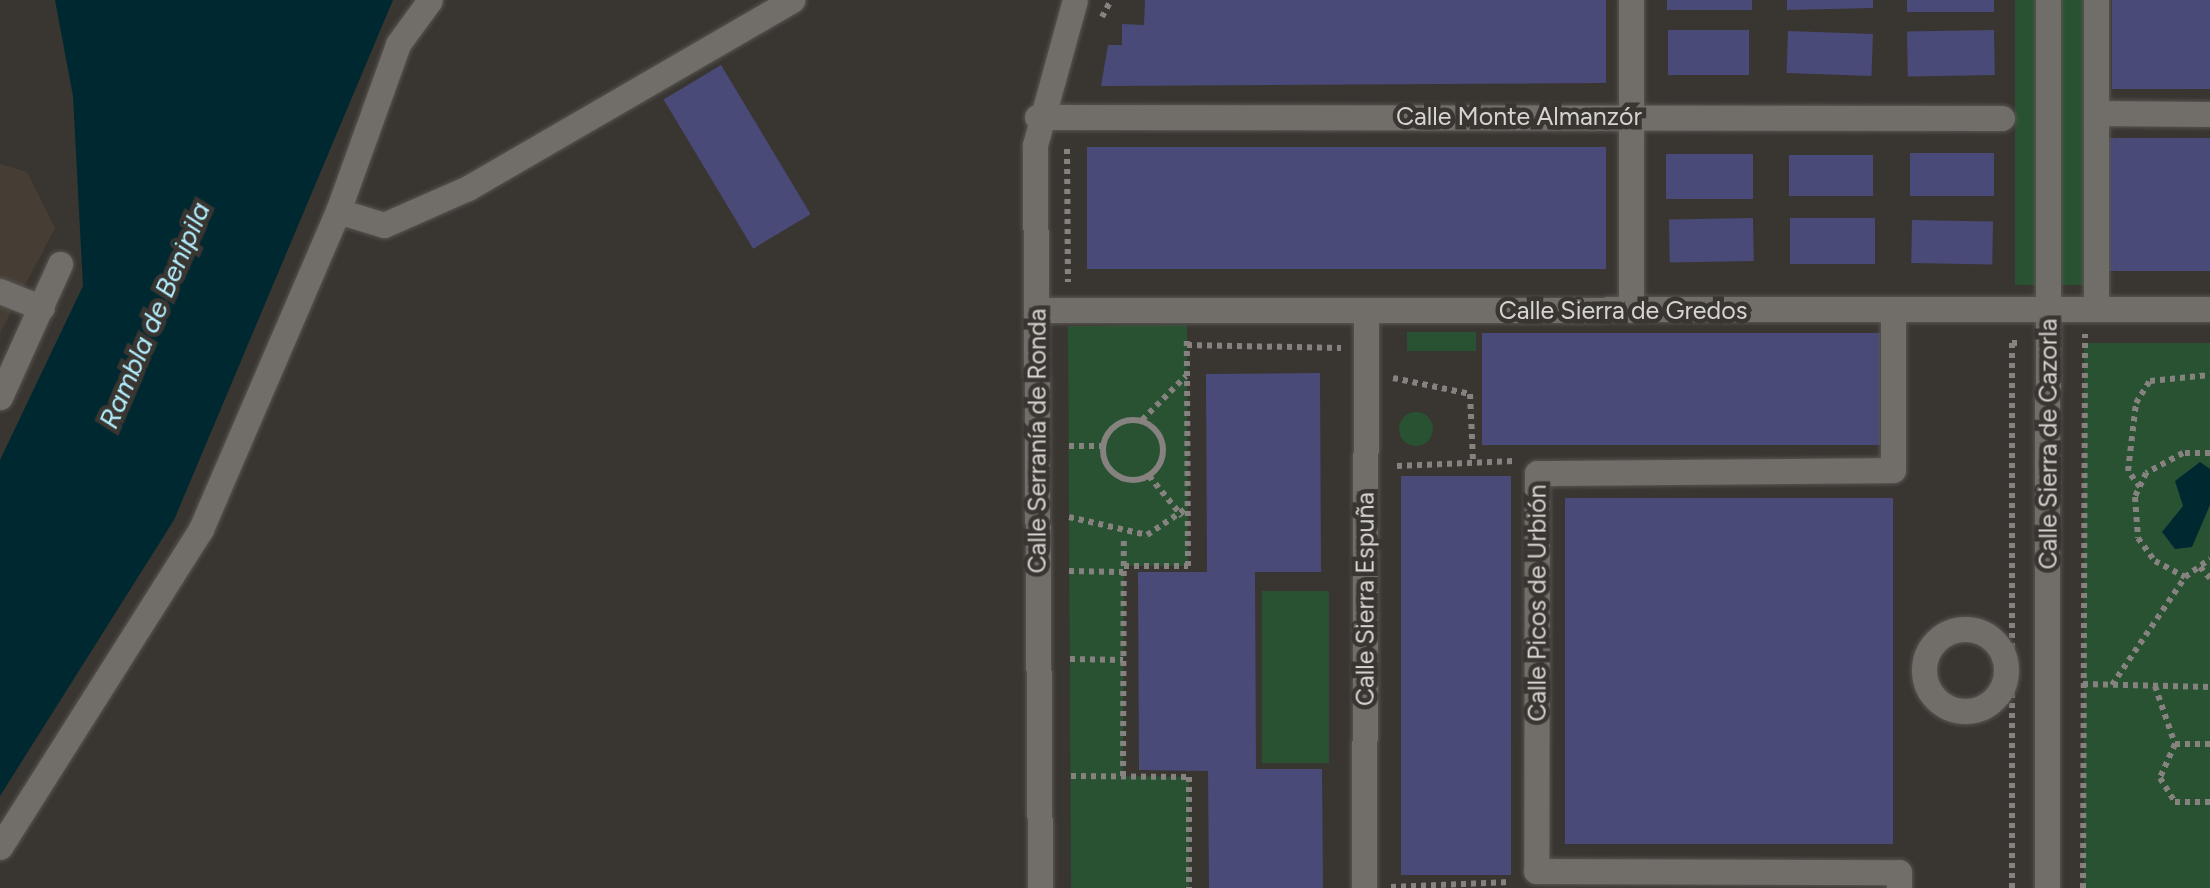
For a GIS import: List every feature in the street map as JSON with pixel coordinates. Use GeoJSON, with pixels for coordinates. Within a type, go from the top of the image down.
{"type":"FeatureCollection","features":[{"type":"Feature","properties":{"kind":"street"},"geometry":{"type":"LineString","coordinates":[[0,848],[201,529],[338,210],[398,44],[430,0]]}},
{"type":"Feature","properties":{"kind":"street"},"geometry":{"type":"LineString","coordinates":[[338,210],[384,225],[468,188],[792,0]]}},
{"type":"Feature","properties":{"kind":"street","name":"Calle Serranía de Ronda"},"geometry":{"type":"LineString","coordinates":[[1040,888],[1037,117],[1075,0]]}},
{"type":"Feature","properties":{"kind":"street"},"geometry":{"type":"LineString","coordinates":[[1631,0],[1631,310]]}},
{"type":"Feature","properties":{"kind":"street","name":"Calle Sierra de Cazorla"},"geometry":{"type":"LineString","coordinates":[[2047,888],[2048,0]]}},
{"type":"Feature","properties":{"kind":"street","name":"Calle Sierra de Cazorla"},"geometry":{"type":"LineString","coordinates":[[2096,0],[2096,309]]}},
{"type":"Feature","properties":{"kind":"street"},"geometry":{"type":"LineString","coordinates":[[2096,113],[2210,114]]}},
{"type":"Feature","properties":{"kind":"street","name":"Calle Monte Almanzór"},"geometry":{"type":"LineString","coordinates":[[1037,117],[2002,118]]}},
{"type":"Feature","properties":{"kind":"street"},"geometry":{"type":"LineString","coordinates":[[0,396],[60,264]]}},
{"type":"Feature","properties":{"kind":"street"},"geometry":{"type":"LineString","coordinates":[[0,292],[42,308]]}},
{"type":"Feature","properties":{"kind":"street","name":"Calle Picos de Urbión"},"geometry":{"type":"LineString","coordinates":[[1893,309],[1894,470],[1537,472],[1536,871],[1899,872],[1898,888]]}},
{"type":"Feature","properties":{"kind":"street","name":"Calle Sierra de Gredos"},"geometry":{"type":"LineString","coordinates":[[1036,310],[2210,309]]}},
{"type":"Feature","properties":{"kind":"street","name":"Calle Sierra Espuña"},"geometry":{"type":"LineString","coordinates":[[1364,888],[1366,310]]}},
{"type":"Feature","properties":{"kind":"street"},"geometry":{"type":"LineString","coordinates":[[2009,668],[2048,668]]}},
{"type":"Feature","properties":{"kind":"path"},"geometry":{"type":"LineString","coordinates":[[1095,34],[1111,0]]}},
{"type":"Feature","properties":{"kind":"path"},"geometry":{"type":"LineString","coordinates":[[1069,309],[1070,117]]}},
{"type":"Feature","properties":{"kind":"path"},"geometry":{"type":"LineString","coordinates":[[1070,571],[1188,566],[1188,310]]}},
{"type":"Feature","properties":{"kind":"path"},"geometry":{"type":"LineString","coordinates":[[2012,343],[2012,888]]}},
{"type":"Feature","properties":{"kind":"path"},"geometry":{"type":"LineString","coordinates":[[2083,888],[2084,343]]}},
{"type":"Feature","properties":{"kind":"path"},"geometry":{"type":"LineString","coordinates":[[2185,577],[2138,538],[2140,487],[2128,471],[2136,402],[2150,381],[2210,375]]}},
{"type":"Feature","properties":{"kind":"path"},"geometry":{"type":"LineString","coordinates":[[1102,446],[1120,421],[1142,420],[1187,376]]}},
{"type":"Feature","properties":{"kind":"path"},"geometry":{"type":"LineString","coordinates":[[1142,420],[1163,447],[1149,476]]}},
{"type":"Feature","properties":{"kind":"path"},"geometry":{"type":"LineString","coordinates":[[1473,462],[1475,426]]}},
{"type":"Feature","properties":{"kind":"path"},"geometry":{"type":"LineString","coordinates":[[1068,429],[1069,464]]}},
{"type":"Feature","properties":{"kind":"path"},"geometry":{"type":"LineString","coordinates":[[1069,446],[1102,446]]}},
{"type":"Feature","properties":{"kind":"path"},"geometry":{"type":"LineString","coordinates":[[1102,446],[1113,474],[1149,476],[1182,516]]}},
{"type":"Feature","properties":{"kind":"path"},"geometry":{"type":"LineString","coordinates":[[2140,487],[2182,453],[2210,453]]}},
{"type":"Feature","properties":{"kind":"path"},"geometry":{"type":"LineString","coordinates":[[1452,462],[1520,462],[1537,472]]}},
{"type":"Feature","properties":{"kind":"path"},"geometry":{"type":"LineString","coordinates":[[1069,499],[1069,535]]}},
{"type":"Feature","properties":{"kind":"path"},"geometry":{"type":"LineString","coordinates":[[1069,516],[1124,536],[1182,516],[1188,507]]}},
{"type":"Feature","properties":{"kind":"path"},"geometry":{"type":"LineString","coordinates":[[1124,536],[1124,776]]}},
{"type":"Feature","properties":{"kind":"path"},"geometry":{"type":"LineString","coordinates":[[1069,553],[1070,588]]}},
{"type":"Feature","properties":{"kind":"path"},"geometry":{"type":"LineString","coordinates":[[2112,685],[2185,577],[2210,559]]}},
{"type":"Feature","properties":{"kind":"path"},"geometry":{"type":"LineString","coordinates":[[2200,567],[2210,578]]}},
{"type":"Feature","properties":{"kind":"path"},"geometry":{"type":"LineString","coordinates":[[1070,641],[1070,678]]}},
{"type":"Feature","properties":{"kind":"path"},"geometry":{"type":"LineString","coordinates":[[1070,658],[1124,660]]}},
{"type":"Feature","properties":{"kind":"path"},"geometry":{"type":"LineString","coordinates":[[2083,684],[2210,687]]}},
{"type":"Feature","properties":{"kind":"path"},"geometry":{"type":"LineString","coordinates":[[2155,686],[2175,744]]}},
{"type":"Feature","properties":{"kind":"path"},"geometry":{"type":"LineString","coordinates":[[2175,744],[2210,744]]}},
{"type":"Feature","properties":{"kind":"path"},"geometry":{"type":"LineString","coordinates":[[2175,744],[2160,766],[2166,794],[2186,806],[2210,802]]}},
{"type":"Feature","properties":{"kind":"path"},"geometry":{"type":"LineString","coordinates":[[1070,756],[1071,794]]}},
{"type":"Feature","properties":{"kind":"path"},"geometry":{"type":"LineString","coordinates":[[1070,776],[1189,776],[1190,888]]}},
{"type":"Feature","properties":{"kind":"path"},"geometry":{"type":"LineString","coordinates":[[1390,888],[1496,882]]}},
{"type":"Feature","properties":{"kind":"shaded area"},"geometry":{"type":"Polygon","coordinates":[[[0,164],[27,172],[55,228],[0,333],[0,164]]]}},
{"type":"Feature","properties":{"kind":"green space"},"geometry":{"type":"Polygon","coordinates":[[[2015,0],[2085,0],[2085,285],[2015,285],[2015,0]]]}},
{"type":"Feature","properties":{"kind":"green space"},"geometry":{"type":"Polygon","coordinates":[[[1187,325],[1188,566],[1124,566],[1123,776],[1189,777],[1189,888],[1071,888],[1068,326],[1187,325]]]}},
{"type":"Feature","properties":{"kind":"green space"},"geometry":{"type":"Polygon","coordinates":[[[1407,332],[1476,332],[1476,351],[1407,351],[1407,332]]]}},
{"type":"Feature","properties":{"kind":"green space"},"geometry":{"type":"Polygon","coordinates":[[[2084,343],[2210,343],[2210,888],[2084,888],[2084,343]]]}},
{"type":"Feature","properties":{"kind":"green space"},"geometry":{"type":"Polygon","coordinates":[[[1416,412],[1428,417],[1433,429],[1428,441],[1416,446],[1404,441],[1399,429],[1404,417],[1416,412]]]}},
{"type":"Feature","properties":{"kind":"green space"},"geometry":{"type":"Polygon","coordinates":[[[1262,591],[1329,591],[1329,763],[1262,763],[1262,591]]]}},
{"type":"Feature","properties":{"kind":"water","name":"Rambla de Benipila"},"geometry":{"type":"Polygon","coordinates":[[[55,0],[393,0],[174,520],[0,796],[0,460],[83,286],[73,96],[55,0]]]}},
{"type":"Feature","properties":{"kind":"water"},"geometry":{"type":"Polygon","coordinates":[[[2200,462],[2210,469],[2210,505],[2192,547],[2175,549],[2162,532],[2183,506],[2175,481],[2200,462]]]}},
{"type":"Feature","properties":{"kind":"building"},"geometry":{"type":"Polygon","coordinates":[[[1145,0],[1606,0],[1606,83],[1101,86],[1108,45],[1122,45],[1122,24],[1144,25],[1145,0]]]}},
{"type":"Feature","properties":{"kind":"building"},"geometry":{"type":"Polygon","coordinates":[[[1667,0],[1752,0],[1752,10],[1667,10],[1667,0]]]}},
{"type":"Feature","properties":{"kind":"building"},"geometry":{"type":"Polygon","coordinates":[[[1787,0],[1873,0],[1873,8],[1787,10],[1787,0]]]}},
{"type":"Feature","properties":{"kind":"building"},"geometry":{"type":"Polygon","coordinates":[[[1907,0],[1994,0],[1994,12],[1907,12],[1907,0]]]}},
{"type":"Feature","properties":{"kind":"building"},"geometry":{"type":"Polygon","coordinates":[[[2112,0],[2210,0],[2210,89],[2112,89],[2112,0]]]}},
{"type":"Feature","properties":{"kind":"building"},"geometry":{"type":"Polygon","coordinates":[[[1668,30],[1749,30],[1749,75],[1668,75],[1668,30]]]}},
{"type":"Feature","properties":{"kind":"building"},"geometry":{"type":"Polygon","coordinates":[[[1994,30],[1995,75],[1908,77],[1907,32],[1994,30]]]}},
{"type":"Feature","properties":{"kind":"building"},"geometry":{"type":"Polygon","coordinates":[[[1788,31],[1873,34],[1871,76],[1787,73],[1788,31]]]}},
{"type":"Feature","properties":{"kind":"building"},"geometry":{"type":"Polygon","coordinates":[[[721,65],[811,214],[753,249],[664,100],[721,65]]]}},
{"type":"Feature","properties":{"kind":"building"},"geometry":{"type":"Polygon","coordinates":[[[2104,138],[2210,138],[2210,271],[2104,271],[2104,138]]]}},
{"type":"Feature","properties":{"kind":"building"},"geometry":{"type":"Polygon","coordinates":[[[1087,147],[1606,147],[1606,269],[1087,269],[1087,147]]]}},
{"type":"Feature","properties":{"kind":"building"},"geometry":{"type":"Polygon","coordinates":[[[1910,153],[1994,153],[1994,196],[1910,196],[1910,153]]]}},
{"type":"Feature","properties":{"kind":"building"},"geometry":{"type":"Polygon","coordinates":[[[1666,154],[1753,154],[1753,199],[1666,199],[1666,154]]]}},
{"type":"Feature","properties":{"kind":"building"},"geometry":{"type":"Polygon","coordinates":[[[1789,155],[1873,155],[1873,196],[1789,196],[1789,155]]]}},
{"type":"Feature","properties":{"kind":"building"},"geometry":{"type":"Polygon","coordinates":[[[1753,218],[1754,261],[1670,262],[1669,219],[1753,218]]]}},
{"type":"Feature","properties":{"kind":"building"},"geometry":{"type":"Polygon","coordinates":[[[1790,218],[1875,218],[1875,264],[1790,264],[1790,218]]]}},
{"type":"Feature","properties":{"kind":"building"},"geometry":{"type":"Polygon","coordinates":[[[1912,220],[1993,221],[1992,264],[1911,263],[1912,220]]]}},
{"type":"Feature","properties":{"kind":"building"},"geometry":{"type":"Polygon","coordinates":[[[1482,333],[1880,333],[1880,445],[1482,445],[1482,333]]]}},
{"type":"Feature","properties":{"kind":"building"},"geometry":{"type":"Polygon","coordinates":[[[1320,373],[1321,572],[1255,572],[1256,769],[1322,769],[1323,888],[1209,888],[1208,771],[1139,770],[1138,572],[1207,572],[1206,374],[1320,373]]]}},
{"type":"Feature","properties":{"kind":"building"},"geometry":{"type":"Polygon","coordinates":[[[1401,476],[1511,476],[1511,875],[1401,875],[1401,476]]]}},
{"type":"Feature","properties":{"kind":"building"},"geometry":{"type":"Polygon","coordinates":[[[1565,498],[1893,498],[1893,844],[1565,844],[1565,498]]]}}]}
